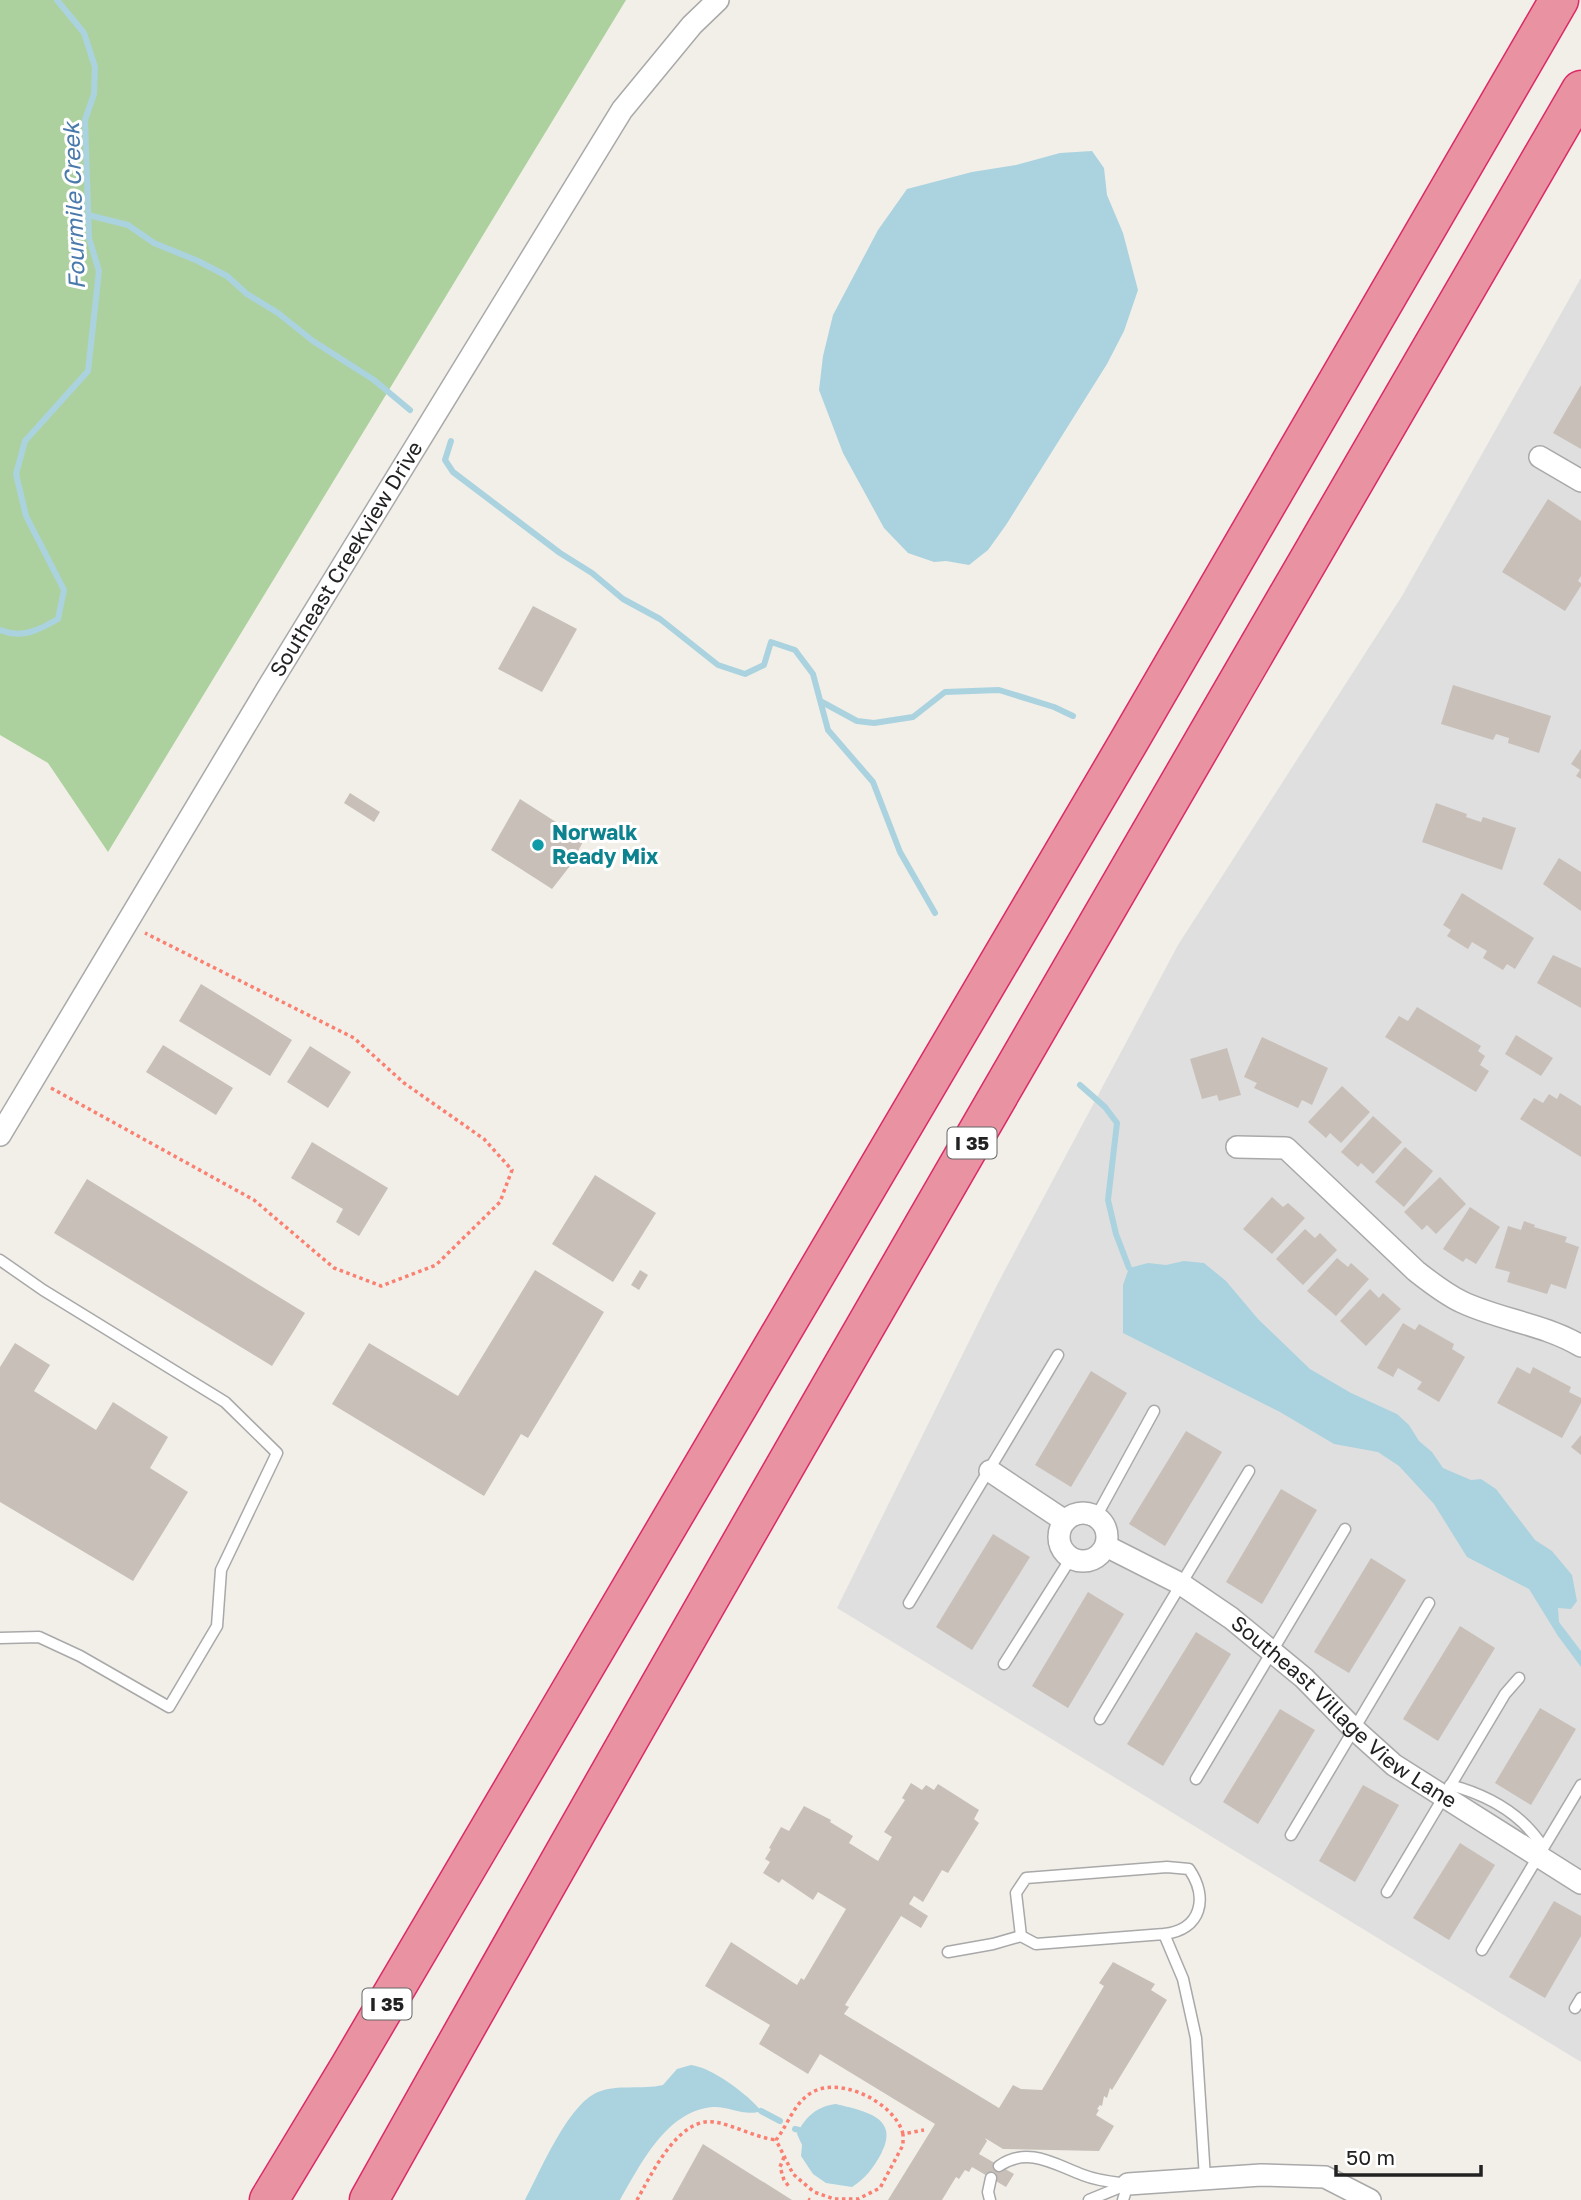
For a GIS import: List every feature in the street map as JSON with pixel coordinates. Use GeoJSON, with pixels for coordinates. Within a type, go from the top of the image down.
{"type":"FeatureCollection","features":[{"type":"Feature","properties":{"kind":"highway","name":"I 35"},"geometry":{"type":"LineString","coordinates":[[269,2200],[1128,743],[1559,0]]}},
{"type":"Feature","properties":{"kind":"highway","name":"I 35"},"geometry":{"type":"LineString","coordinates":[[369,2200],[525,1921],[869,1321],[1581,90]]}},
{"type":"Feature","properties":{"kind":"street","name":"Southeast Creekview Drive"},"geometry":{"type":"LineString","coordinates":[[0,1135],[274,677],[622,110],[692,25],[719,0]]}},
{"type":"Feature","properties":{"kind":"street"},"geometry":{"type":"LineString","coordinates":[[1540,457],[1581,481]]}},
{"type":"Feature","properties":{"kind":"street"},"geometry":{"type":"LineString","coordinates":[[1237,1147],[1286,1148],[1438,1289],[1462,1303],[1536,1326],[1581,1346]]}},
{"type":"Feature","properties":{"kind":"street"},"geometry":{"type":"LineString","coordinates":[[990,1471],[1065,1521]]}},
{"type":"Feature","properties":{"kind":"street"},"geometry":{"type":"LineString","coordinates":[[1082,1513],[1096,1517],[1106,1528],[1106,1546],[1099,1556],[1091,1560],[1071,1558],[1060,1541],[1059,1533],[1065,1521],[1082,1513]]}},
{"type":"Feature","properties":{"kind":"street","name":"Southeast Village View Lane"},"geometry":{"type":"LineString","coordinates":[[1106,1546],[1181,1584],[1231,1618],[1272,1649],[1394,1765],[1447,1792],[1541,1852],[1581,1883]]}},
{"type":"Feature","properties":{"kind":"street"},"geometry":{"type":"LineString","coordinates":[[1125,2192],[1205,2178],[1261,2175],[1325,2177],[1340,2189],[1370,2200]]}},
{"type":"Feature","properties":{"kind":"lane"},"geometry":{"type":"LineString","coordinates":[[0,1260],[43,1290],[225,1402],[276,1453],[221,1570],[216,1626],[169,1707],[80,1656],[39,1637],[0,1638]]}},
{"type":"Feature","properties":{"kind":"lane"},"geometry":{"type":"LineString","coordinates":[[909,1604],[1058,1355]]}},
{"type":"Feature","properties":{"kind":"lane"},"geometry":{"type":"LineString","coordinates":[[1096,1517],[1154,1411]]}},
{"type":"Feature","properties":{"kind":"lane"},"geometry":{"type":"LineString","coordinates":[[1100,1719],[1249,1471]]}},
{"type":"Feature","properties":{"kind":"lane"},"geometry":{"type":"LineString","coordinates":[[1196,1779],[1345,1529]]}},
{"type":"Feature","properties":{"kind":"lane"},"geometry":{"type":"LineString","coordinates":[[1004,1664],[1071,1558]]}},
{"type":"Feature","properties":{"kind":"lane"},"geometry":{"type":"LineString","coordinates":[[1291,1835],[1429,1602]]}},
{"type":"Feature","properties":{"kind":"lane"},"geometry":{"type":"LineString","coordinates":[[1387,1892],[1505,1694],[1519,1678]]}},
{"type":"Feature","properties":{"kind":"lane"},"geometry":{"type":"LineString","coordinates":[[1482,1950],[1581,1785]]}},
{"type":"Feature","properties":{"kind":"lane"},"geometry":{"type":"LineString","coordinates":[[947,1952],[1021,1936],[1036,1944],[1180,1932],[1195,1918],[1201,1899],[1196,1879],[1189,1869],[1167,1867],[1026,1878],[1016,1893],[1021,1936]]}},
{"type":"Feature","properties":{"kind":"lane"},"geometry":{"type":"LineString","coordinates":[[1164,1934],[1184,1979],[1196,2038],[1205,2178]]}},
{"type":"Feature","properties":{"kind":"lane"},"geometry":{"type":"LineString","coordinates":[[999,2165],[1020,2156],[1042,2158],[1125,2192]]}},
{"type":"Feature","properties":{"kind":"lane"},"geometry":{"type":"LineString","coordinates":[[990,2200],[988,2192],[991,2178]]}},
{"type":"Feature","properties":{"kind":"lane"},"geometry":{"type":"LineString","coordinates":[[1089,2200],[1125,2192]]}},
{"type":"Feature","properties":{"kind":"path"},"geometry":{"type":"LineString","coordinates":[[34,1078],[254,1200],[334,1268],[381,1286],[436,1265],[500,1202],[512,1170],[484,1139],[404,1083],[354,1038],[126,924]]}},
{"type":"Feature","properties":{"kind":"path"},"geometry":{"type":"LineString","coordinates":[[827,2088],[864,2094],[875,2100],[901,2124],[904,2134],[904,2145],[880,2189],[858,2199],[834,2199],[814,2192],[793,2174],[776,2140],[809,2093],[827,2088]]}},
{"type":"Feature","properties":{"kind":"path"},"geometry":{"type":"LineString","coordinates":[[637,2200],[654,2170],[678,2137],[696,2125],[715,2122],[776,2140]]}},
{"type":"Feature","properties":{"kind":"path"},"geometry":{"type":"LineString","coordinates":[[904,2134],[924,2130]]}},
{"type":"Feature","properties":{"kind":"path"},"geometry":{"type":"LineString","coordinates":[[784,2157],[779,2167],[790,2188]]}},
{"type":"Feature","properties":{"kind":"shaded area"},"geometry":{"type":"Polygon","coordinates":[[[1581,278],[1581,2062],[837,1608],[997,1285],[1178,945],[1402,596],[1581,278]]]}},
{"type":"Feature","properties":{"kind":"green space"},"geometry":{"type":"Polygon","coordinates":[[[0,0],[626,0],[108,852],[48,763],[0,735],[0,0]]]}},
{"type":"Feature","properties":{"kind":"water"},"geometry":{"type":"Polygon","coordinates":[[[1092,151],[1104,168],[1107,195],[1123,233],[1138,290],[1124,331],[1107,364],[988,550],[969,565],[934,562],[908,553],[884,528],[843,453],[819,390],[823,356],[833,315],[878,230],[907,189],[1060,153],[1092,151]]]}},
{"type":"Feature","properties":{"kind":"water"},"geometry":{"type":"Polygon","coordinates":[[[1184,1261],[1204,1263],[1226,1281],[1258,1319],[1310,1369],[1351,1393],[1397,1414],[1443,1468],[1471,1480],[1481,1479],[1496,1489],[1535,1540],[1552,1551],[1572,1575],[1577,1601],[1571,1609],[1558,1608],[1559,1622],[1581,1651],[1581,1667],[1529,1589],[1467,1557],[1434,1504],[1399,1466],[1378,1452],[1334,1444],[1280,1412],[1123,1333],[1123,1285],[1129,1268],[1148,1263],[1166,1265],[1184,1261]]]}},
{"type":"Feature","properties":{"kind":"water"},"geometry":{"type":"Polygon","coordinates":[[[691,2065],[709,2071],[729,2083],[761,2111],[749,2113],[713,2107],[697,2110],[682,2118],[657,2141],[620,2200],[525,2200],[556,2140],[576,2110],[587,2099],[606,2090],[663,2085],[677,2069],[691,2065]]]}},
{"type":"Feature","properties":{"kind":"water"},"geometry":{"type":"Polygon","coordinates":[[[836,2104],[868,2113],[883,2124],[886,2132],[886,2142],[878,2159],[852,2187],[826,2183],[813,2174],[801,2156],[802,2145],[797,2134],[804,2122],[817,2110],[836,2104]]]}},
{"type":"Feature","properties":{"kind":"building"},"geometry":{"type":"Polygon","coordinates":[[[1581,385],[1581,449],[1553,433],[1581,385]]]}},
{"type":"Feature","properties":{"kind":"building"},"geometry":{"type":"Polygon","coordinates":[[[1548,499],[1581,521],[1581,576],[1578,581],[1581,586],[1565,611],[1502,572],[1548,499]]]}},
{"type":"Feature","properties":{"kind":"building"},"geometry":{"type":"Polygon","coordinates":[[[533,606],[577,629],[542,692],[498,669],[533,606]]]}},
{"type":"Feature","properties":{"kind":"building"},"geometry":{"type":"Polygon","coordinates":[[[1453,685],[1551,716],[1539,753],[1508,743],[1509,738],[1496,734],[1493,740],[1441,724],[1453,685]]]}},
{"type":"Feature","properties":{"kind":"building"},"geometry":{"type":"Polygon","coordinates":[[[1581,749],[1581,779],[1576,776],[1580,770],[1571,764],[1581,749]]]}},
{"type":"Feature","properties":{"kind":"building"},"geometry":{"type":"Polygon","coordinates":[[[350,793],[380,812],[374,822],[344,803],[350,793]]]}},
{"type":"Feature","properties":{"kind":"building","name":"Norwalk Ready Mix"},"geometry":{"type":"Polygon","coordinates":[[[520,799],[584,840],[570,866],[552,889],[491,850],[520,799]]]}},
{"type":"Feature","properties":{"kind":"building"},"geometry":{"type":"Polygon","coordinates":[[[1436,803],[1481,822],[1483,817],[1516,828],[1502,870],[1422,842],[1436,803]]]}},
{"type":"Feature","properties":{"kind":"building"},"geometry":{"type":"Polygon","coordinates":[[[1559,858],[1581,872],[1581,911],[1543,884],[1559,858]]]}},
{"type":"Feature","properties":{"kind":"building"},"geometry":{"type":"Polygon","coordinates":[[[1462,893],[1534,938],[1515,969],[1507,964],[1503,970],[1483,958],[1487,951],[1472,942],[1468,949],[1447,936],[1451,930],[1443,925],[1462,893]]]}},
{"type":"Feature","properties":{"kind":"building"},"geometry":{"type":"Polygon","coordinates":[[[1553,955],[1581,968],[1581,1008],[1537,983],[1553,955]]]}},
{"type":"Feature","properties":{"kind":"building"},"geometry":{"type":"Polygon","coordinates":[[[201,984],[292,1040],[270,1076],[179,1021],[201,984]]]}},
{"type":"Feature","properties":{"kind":"building"},"geometry":{"type":"Polygon","coordinates":[[[1417,1007],[1481,1046],[1478,1051],[1485,1056],[1480,1065],[1489,1071],[1476,1092],[1385,1037],[1399,1016],[1408,1021],[1417,1007]]]}},
{"type":"Feature","properties":{"kind":"building"},"geometry":{"type":"Polygon","coordinates":[[[1516,1035],[1553,1058],[1541,1076],[1505,1054],[1516,1035]]]}},
{"type":"Feature","properties":{"kind":"building"},"geometry":{"type":"Polygon","coordinates":[[[1262,1037],[1328,1068],[1312,1105],[1302,1100],[1298,1108],[1254,1088],[1257,1083],[1244,1077],[1262,1037]]]}},
{"type":"Feature","properties":{"kind":"building"},"geometry":{"type":"Polygon","coordinates":[[[163,1045],[233,1088],[216,1115],[146,1072],[163,1045]]]}},
{"type":"Feature","properties":{"kind":"building"},"geometry":{"type":"Polygon","coordinates":[[[310,1046],[351,1072],[328,1108],[287,1082],[310,1046]]]}},
{"type":"Feature","properties":{"kind":"building"},"geometry":{"type":"Polygon","coordinates":[[[1227,1048],[1241,1095],[1219,1101],[1217,1095],[1202,1099],[1190,1059],[1227,1048]]]}},
{"type":"Feature","properties":{"kind":"building"},"geometry":{"type":"Polygon","coordinates":[[[1342,1086],[1370,1112],[1341,1143],[1330,1133],[1326,1138],[1308,1122],[1342,1086]]]}},
{"type":"Feature","properties":{"kind":"building"},"geometry":{"type":"Polygon","coordinates":[[[1560,1093],[1581,1106],[1581,1157],[1520,1119],[1534,1098],[1543,1103],[1549,1094],[1557,1099],[1560,1093]]]}},
{"type":"Feature","properties":{"kind":"building"},"geometry":{"type":"Polygon","coordinates":[[[1373,1116],[1402,1142],[1373,1174],[1361,1163],[1358,1167],[1341,1152],[1373,1116]]]}},
{"type":"Feature","properties":{"kind":"building"},"geometry":{"type":"Polygon","coordinates":[[[312,1142],[388,1188],[359,1236],[336,1222],[343,1209],[291,1178],[312,1142]]]}},
{"type":"Feature","properties":{"kind":"building"},"geometry":{"type":"Polygon","coordinates":[[[1405,1147],[1433,1171],[1404,1207],[1375,1182],[1405,1147]]]}},
{"type":"Feature","properties":{"kind":"building"},"geometry":{"type":"Polygon","coordinates":[[[595,1175],[656,1213],[613,1282],[552,1244],[595,1175]]]}},
{"type":"Feature","properties":{"kind":"building"},"geometry":{"type":"Polygon","coordinates":[[[1440,1177],[1466,1204],[1436,1234],[1427,1225],[1422,1230],[1404,1212],[1440,1177]]]}},
{"type":"Feature","properties":{"kind":"building"},"geometry":{"type":"Polygon","coordinates":[[[87,1179],[305,1313],[272,1366],[54,1233],[87,1179]]]}},
{"type":"Feature","properties":{"kind":"building"},"geometry":{"type":"Polygon","coordinates":[[[1272,1197],[1283,1207],[1288,1203],[1305,1218],[1272,1254],[1243,1229],[1272,1197]]]}},
{"type":"Feature","properties":{"kind":"building"},"geometry":{"type":"Polygon","coordinates":[[[1470,1207],[1500,1227],[1476,1264],[1466,1258],[1463,1262],[1443,1249],[1470,1207]]]}},
{"type":"Feature","properties":{"kind":"building"},"geometry":{"type":"Polygon","coordinates":[[[1524,1221],[1535,1225],[1534,1227],[1567,1237],[1565,1242],[1579,1247],[1566,1289],[1551,1284],[1547,1294],[1507,1282],[1510,1272],[1495,1268],[1508,1226],[1521,1230],[1524,1221]]]}},
{"type":"Feature","properties":{"kind":"building"},"geometry":{"type":"Polygon","coordinates":[[[1305,1229],[1315,1238],[1320,1233],[1337,1250],[1303,1285],[1276,1259],[1305,1229]]]}},
{"type":"Feature","properties":{"kind":"building"},"geometry":{"type":"Polygon","coordinates":[[[1337,1258],[1348,1267],[1351,1263],[1369,1279],[1336,1316],[1307,1291],[1337,1258]]]}},
{"type":"Feature","properties":{"kind":"building"},"geometry":{"type":"Polygon","coordinates":[[[535,1270],[604,1312],[528,1438],[521,1434],[484,1496],[332,1404],[369,1343],[458,1396],[535,1270]]]}},
{"type":"Feature","properties":{"kind":"building"},"geometry":{"type":"Polygon","coordinates":[[[640,1270],[648,1275],[639,1290],[631,1285],[640,1270]]]}},
{"type":"Feature","properties":{"kind":"building"},"geometry":{"type":"Polygon","coordinates":[[[1370,1289],[1379,1298],[1383,1293],[1401,1309],[1366,1346],[1340,1321],[1370,1289]]]}},
{"type":"Feature","properties":{"kind":"building"},"geometry":{"type":"Polygon","coordinates":[[[1403,1323],[1415,1330],[1419,1324],[1454,1344],[1452,1349],[1465,1357],[1439,1402],[1417,1389],[1422,1382],[1398,1368],[1393,1377],[1377,1368],[1403,1323]]]}},
{"type":"Feature","properties":{"kind":"building"},"geometry":{"type":"Polygon","coordinates":[[[15,1343],[50,1365],[34,1391],[96,1430],[113,1402],[168,1437],[150,1468],[188,1492],[133,1581],[0,1502],[0,1367],[15,1343]]]}},
{"type":"Feature","properties":{"kind":"building"},"geometry":{"type":"Polygon","coordinates":[[[1517,1367],[1530,1374],[1533,1367],[1571,1387],[1569,1392],[1581,1398],[1581,1403],[1562,1438],[1497,1403],[1517,1367]]]}},
{"type":"Feature","properties":{"kind":"building"},"geometry":{"type":"Polygon","coordinates":[[[1091,1371],[1127,1393],[1071,1487],[1035,1465],[1091,1371]]]}},
{"type":"Feature","properties":{"kind":"building"},"geometry":{"type":"Polygon","coordinates":[[[1186,1431],[1222,1452],[1165,1546],[1129,1524],[1186,1431]]]}},
{"type":"Feature","properties":{"kind":"building"},"geometry":{"type":"Polygon","coordinates":[[[1581,1435],[1581,1455],[1571,1447],[1581,1435]]]}},
{"type":"Feature","properties":{"kind":"building"},"geometry":{"type":"Polygon","coordinates":[[[1281,1489],[1317,1510],[1262,1604],[1226,1582],[1281,1489]]]}},
{"type":"Feature","properties":{"kind":"building"},"geometry":{"type":"Polygon","coordinates":[[[993,1534],[1030,1557],[972,1650],[936,1627],[993,1534]]]}},
{"type":"Feature","properties":{"kind":"building"},"geometry":{"type":"Polygon","coordinates":[[[1371,1558],[1406,1580],[1349,1673],[1314,1652],[1371,1558]]]}},
{"type":"Feature","properties":{"kind":"building"},"geometry":{"type":"Polygon","coordinates":[[[1088,1592],[1124,1614],[1068,1708],[1032,1686],[1088,1592]]]}},
{"type":"Feature","properties":{"kind":"building"},"geometry":{"type":"Polygon","coordinates":[[[1460,1626],[1495,1648],[1438,1741],[1403,1719],[1460,1626]]]}},
{"type":"Feature","properties":{"kind":"building"},"geometry":{"type":"Polygon","coordinates":[[[1196,1632],[1231,1654],[1163,1766],[1127,1744],[1196,1632]]]}},
{"type":"Feature","properties":{"kind":"building"},"geometry":{"type":"Polygon","coordinates":[[[1540,1708],[1576,1729],[1531,1805],[1495,1783],[1540,1708]]]}},
{"type":"Feature","properties":{"kind":"building"},"geometry":{"type":"Polygon","coordinates":[[[1280,1709],[1315,1730],[1258,1824],[1223,1802],[1280,1709]]]}},
{"type":"Feature","properties":{"kind":"building"},"geometry":{"type":"Polygon","coordinates":[[[911,1783],[922,1790],[926,1785],[934,1790],[938,1784],[979,1810],[974,1819],[979,1823],[948,1873],[942,1870],[923,1902],[914,1896],[909,1904],[928,1916],[921,1928],[901,1916],[845,2005],[849,2007],[844,2014],[999,2108],[1013,2085],[1021,2089],[1042,2090],[1104,1986],[1099,1983],[1113,1962],[1155,1984],[1151,1990],[1167,2000],[1112,2090],[1110,2088],[1107,2098],[1104,2096],[1102,2106],[1097,2109],[1099,2110],[1096,2115],[1114,2126],[1099,2151],[1003,2149],[985,2138],[987,2141],[979,2154],[1014,2174],[1006,2187],[972,2167],[969,2172],[965,2170],[959,2179],[956,2177],[942,2200],[888,2200],[935,2124],[820,2054],[808,2074],[759,2044],[770,2025],[705,1986],[731,1942],[797,1985],[801,1978],[804,1980],[846,1909],[818,1892],[813,1900],[782,1879],[779,1883],[763,1873],[770,1862],[765,1859],[771,1849],[769,1848],[781,1827],[789,1831],[804,1806],[831,1820],[830,1822],[853,1836],[849,1843],[878,1861],[892,1837],[884,1832],[905,1800],[902,1798],[911,1783]]]}},
{"type":"Feature","properties":{"kind":"building"},"geometry":{"type":"Polygon","coordinates":[[[1363,1785],[1399,1805],[1355,1882],[1319,1861],[1363,1785]]]}},
{"type":"Feature","properties":{"kind":"building"},"geometry":{"type":"Polygon","coordinates":[[[1460,1843],[1495,1865],[1449,1940],[1413,1918],[1460,1843]]]}},
{"type":"Feature","properties":{"kind":"building"},"geometry":{"type":"Polygon","coordinates":[[[1554,1901],[1581,1916],[1581,1936],[1545,1998],[1509,1977],[1554,1901]]]}},
{"type":"Feature","properties":{"kind":"building"},"geometry":{"type":"Polygon","coordinates":[[[703,2144],[792,2200],[672,2200],[703,2144]]]}},
{"type":"Feature","properties":{"kind":"waterway","name":"Fourmile Creek"},"geometry":{"type":"LineString","coordinates":[[0,630],[23,633],[37,630],[58,619],[64,590],[26,516],[16,474],[25,441],[88,371],[99,271],[89,238],[85,120],[94,94],[95,67],[84,33],[57,0]]}},
{"type":"Feature","properties":{"kind":"waterway"},"geometry":{"type":"LineString","coordinates":[[88,215],[128,225],[154,243],[227,276],[247,294],[278,313],[313,341],[374,380],[410,410]]}},
{"type":"Feature","properties":{"kind":"waterway"},"geometry":{"type":"LineString","coordinates":[[451,441],[445,460],[453,472],[560,553],[592,573],[623,599],[660,619],[718,665],[745,674],[764,665],[771,642],[795,650],[813,674],[828,730],[873,782],[900,852],[935,913]]}},
{"type":"Feature","properties":{"kind":"waterway"},"geometry":{"type":"LineString","coordinates":[[822,702],[857,721],[874,723],[913,717],[945,692],[999,690],[1054,707],[1073,716]]}},
{"type":"Feature","properties":{"kind":"waterway"},"geometry":{"type":"LineString","coordinates":[[1080,1085],[1105,1107],[1117,1123],[1108,1200],[1116,1234],[1129,1268]]}},
{"type":"Feature","properties":{"kind":"waterway"},"geometry":{"type":"LineString","coordinates":[[761,2111],[780,2121]]}},
{"type":"Feature","properties":{"kind":"waterway"},"geometry":{"type":"LineString","coordinates":[[795,2129],[799,2130]]}},
{"type":"Feature","properties":{"kind":"place","name":"Norwalk Ready Mix"},"geometry":{"type":"Point","coordinates":[538,845]}}]}
